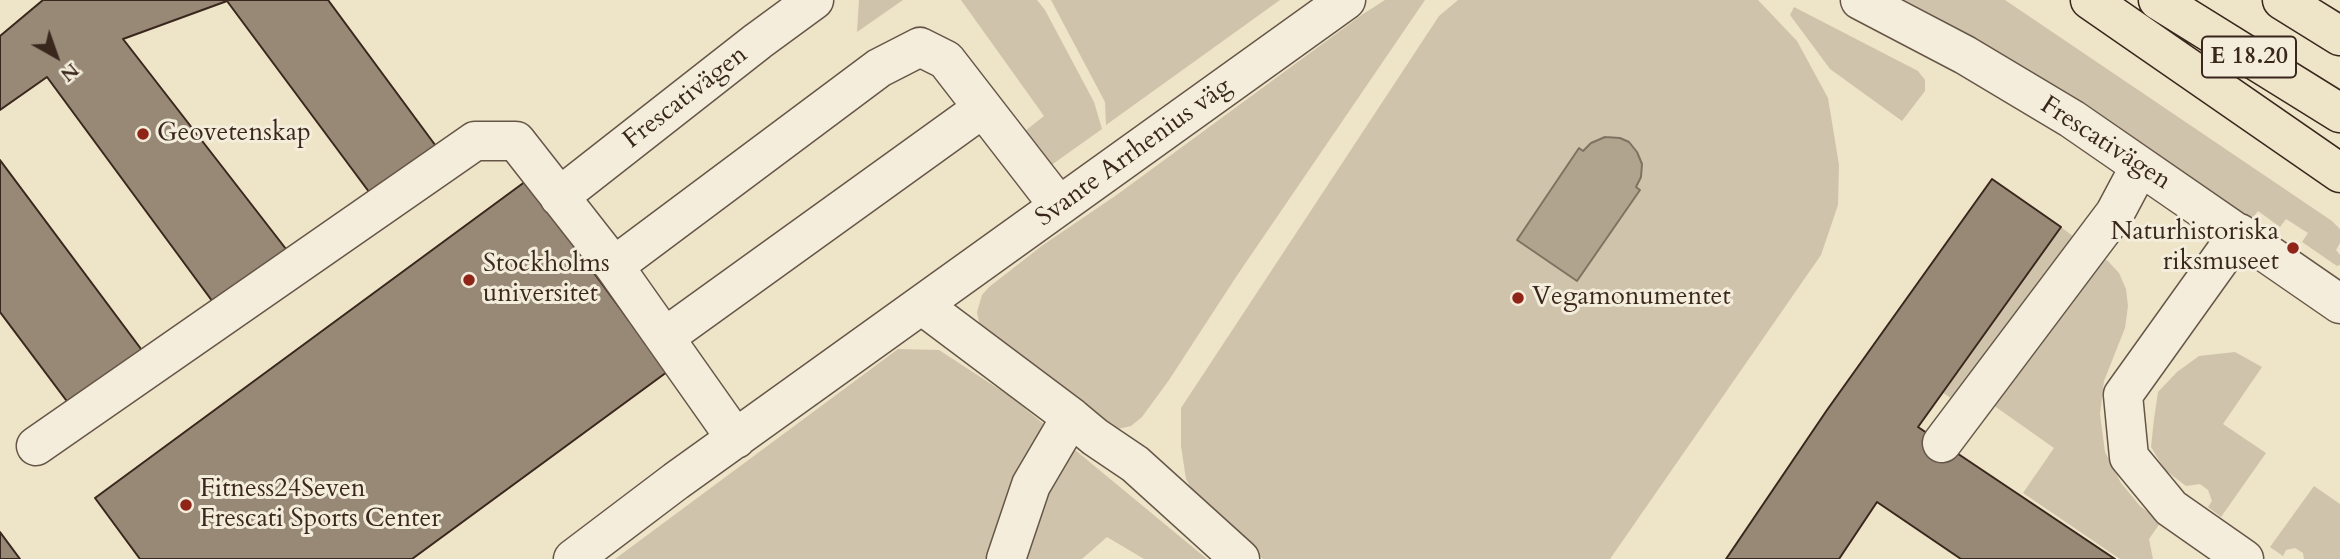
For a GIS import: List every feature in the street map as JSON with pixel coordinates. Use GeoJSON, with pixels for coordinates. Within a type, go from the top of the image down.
{"type":"FeatureCollection","features":[{"type":"Feature","properties":{"kind":"main road"},"geometry":{"type":"LineString","coordinates":[[2090,0],[2340,173]]}},
{"type":"Feature","properties":{"kind":"main road","name":"E 18.20"},"geometry":{"type":"LineString","coordinates":[[2158,0],[2340,113]]}},
{"type":"Feature","properties":{"kind":"main road","name":"E 18.20"},"geometry":{"type":"LineString","coordinates":[[2282,0],[2340,36]]}},
{"type":"Feature","properties":{"kind":"street","name":"Frescativägen"},"geometry":{"type":"LineString","coordinates":[[559,197],[814,0]]}},
{"type":"Feature","properties":{"kind":"street","name":"Svante Arrhenius väg"},"geometry":{"type":"LineString","coordinates":[[573,559],[1346,0]]}},
{"type":"Feature","properties":{"kind":"street","name":"Frescativägen"},"geometry":{"type":"LineString","coordinates":[[1860,0],[1965,55],[2072,119],[2340,304]]}},
{"type":"Feature","properties":{"kind":"street"},"geometry":{"type":"LineString","coordinates":[[614,266],[879,68],[920,47],[946,60],[1059,206]]}},
{"type":"Feature","properties":{"kind":"street"},"geometry":{"type":"LineString","coordinates":[[666,337],[984,108]]}},
{"type":"Feature","properties":{"kind":"street"},"geometry":{"type":"LineString","coordinates":[[36,446],[475,141],[516,141],[614,266],[736,439]]}},
{"type":"Feature","properties":{"kind":"street"},"geometry":{"type":"LineString","coordinates":[[1942,443],[2115,213],[2140,166]]}},
{"type":"Feature","properties":{"kind":"street"},"geometry":{"type":"LineString","coordinates":[[2239,233],[2123,395],[2129,457],[2171,508],[2244,559]]}},
{"type":"Feature","properties":{"kind":"street"},"geometry":{"type":"LineString","coordinates":[[923,306],[1095,437],[1135,464],[1240,559]]}},
{"type":"Feature","properties":{"kind":"street"},"geometry":{"type":"LineString","coordinates":[[1006,559],[1031,485],[1072,417]]}},
{"type":"Feature","properties":{"kind":"shaded area"},"geometry":{"type":"Polygon","coordinates":[[[859,0],[903,0],[857,32],[859,0]]]}},
{"type":"Feature","properties":{"kind":"shaded area"},"geometry":{"type":"Polygon","coordinates":[[[961,0],[1037,0],[1045,10],[1094,102],[1102,129],[1050,166],[1020,135],[1044,116],[961,0]]]}},
{"type":"Feature","properties":{"kind":"shaded area"},"geometry":{"type":"Polygon","coordinates":[[[1051,0],[1280,0],[1106,125],[1105,102],[1051,0]]]}},
{"type":"Feature","properties":{"kind":"shaded area"},"geometry":{"type":"Polygon","coordinates":[[[1385,0],[1425,0],[1142,417],[1131,426],[1118,429],[1106,426],[985,334],[977,312],[982,295],[989,287],[1043,245],[1118,194],[1385,0]]]}},
{"type":"Feature","properties":{"kind":"shaded area"},"geometry":{"type":"Polygon","coordinates":[[[1458,0],[1758,0],[1797,41],[1828,98],[1839,165],[1838,205],[1821,255],[1610,559],[1263,559],[1207,515],[1186,479],[1181,446],[1181,408],[1439,16],[1458,0]]]}},
{"type":"Feature","properties":{"kind":"shaded area"},"geometry":{"type":"Polygon","coordinates":[[[1898,0],[2005,0],[2332,221],[2340,229],[2340,243],[2336,250],[2340,255],[2340,265],[2337,266],[2302,242],[2308,233],[2286,219],[2280,227],[2258,211],[2251,220],[2000,53],[1898,0]]]}},
{"type":"Feature","properties":{"kind":"shaded area"},"geometry":{"type":"Polygon","coordinates":[[[1794,7],[1918,71],[1925,80],[1925,91],[1902,121],[1830,69],[1790,15],[1794,7]]]}},
{"type":"Feature","properties":{"kind":"shaded area"},"geometry":{"type":"Polygon","coordinates":[[[1605,137],[1629,142],[1637,152],[1642,164],[1641,177],[1636,187],[1640,190],[1577,281],[1517,240],[1579,148],[1583,151],[1591,143],[1605,137]]]}},
{"type":"Feature","properties":{"kind":"shaded area"},"geometry":{"type":"Polygon","coordinates":[[[2061,227],[2074,237],[1959,403],[1943,393],[2061,227]]]}},
{"type":"Feature","properties":{"kind":"shaded area"},"geometry":{"type":"Polygon","coordinates":[[[2098,255],[2119,273],[2126,289],[2128,306],[2125,328],[2104,381],[2100,414],[2105,452],[2121,483],[2140,506],[2161,522],[2149,539],[2153,559],[2120,559],[2023,493],[2054,448],[1993,405],[2098,255]]]}},
{"type":"Feature","properties":{"kind":"shaded area"},"geometry":{"type":"Polygon","coordinates":[[[898,349],[939,350],[1011,397],[1207,559],[1144,559],[1107,537],[1082,559],[615,559],[898,349]]]}},
{"type":"Feature","properties":{"kind":"shaded area"},"geometry":{"type":"Polygon","coordinates":[[[2235,352],[2262,367],[2223,424],[2266,453],[2221,517],[2208,507],[2212,501],[2208,490],[2200,484],[2186,486],[2165,470],[2151,447],[2158,392],[2177,372],[2199,356],[2235,352]]]}},
{"type":"Feature","properties":{"kind":"shaded area"},"geometry":{"type":"Polygon","coordinates":[[[2314,486],[2340,504],[2340,559],[2304,559],[2303,553],[2295,548],[2286,550],[2283,556],[2270,547],[2314,486]]]}},
{"type":"Feature","properties":{"kind":"building","name":"Geovetenskap"},"geometry":{"type":"Polygon","coordinates":[[[43,0],[328,0],[444,157],[378,204],[227,1],[123,39],[293,258],[221,313],[47,77],[0,110],[0,36],[43,0]]]}},
{"type":"Feature","properties":{"kind":"building"},"geometry":{"type":"Polygon","coordinates":[[[0,160],[150,361],[78,416],[0,312],[0,160]]]}},
{"type":"Feature","properties":{"kind":"building"},"geometry":{"type":"Polygon","coordinates":[[[1992,179],[2061,227],[1918,427],[2115,559],[1961,559],[1877,502],[1839,559],[1726,559],[1827,410],[1992,179]]]}},
{"type":"Feature","properties":{"kind":"building"},"geometry":{"type":"Polygon","coordinates":[[[526,181],[667,372],[412,559],[140,559],[95,498],[526,181]]]}},
{"type":"Feature","properties":{"kind":"building"},"geometry":{"type":"Polygon","coordinates":[[[0,532],[20,559],[0,559],[0,532]]]}},
{"type":"Feature","properties":{"kind":"place","name":"Geovetenskap"},"geometry":{"type":"Point","coordinates":[143,134]}},
{"type":"Feature","properties":{"kind":"place","name":"Naturhistoriska riksmuseet"},"geometry":{"type":"Point","coordinates":[2293,248]}},
{"type":"Feature","properties":{"kind":"place","name":"Stockholms universitet"},"geometry":{"type":"Point","coordinates":[469,280]}},
{"type":"Feature","properties":{"kind":"place","name":"Vegamonumentet"},"geometry":{"type":"Point","coordinates":[1518,298]}},
{"type":"Feature","properties":{"kind":"place","name":"Fitness24Seven Frescati Sports Center"},"geometry":{"type":"Point","coordinates":[186,505]}}]}
